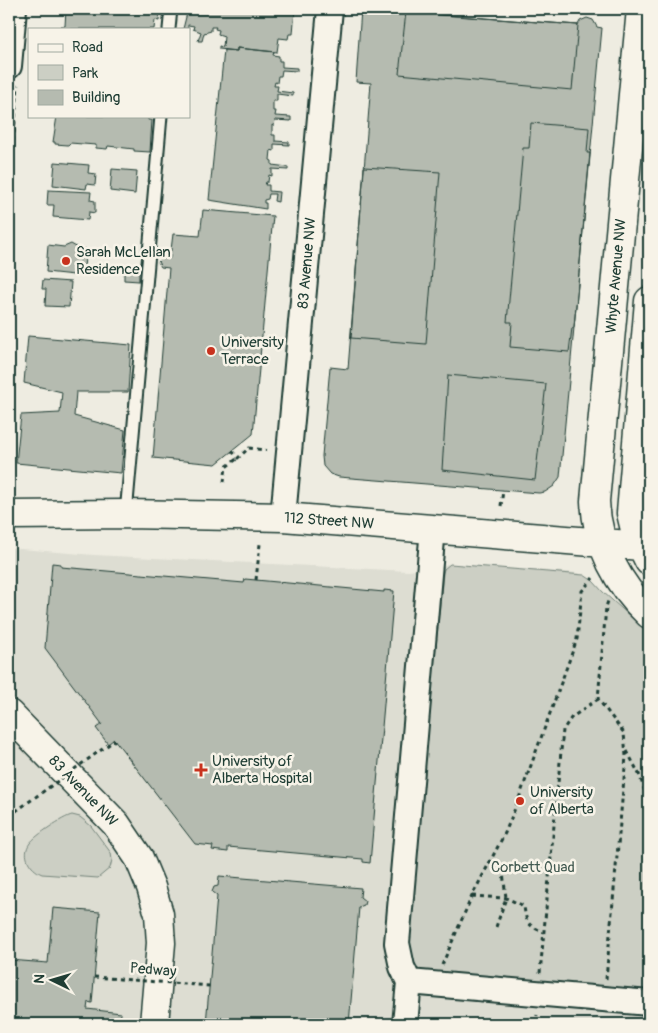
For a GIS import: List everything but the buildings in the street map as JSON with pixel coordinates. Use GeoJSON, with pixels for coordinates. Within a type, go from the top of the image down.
{"type":"FeatureCollection","features":[{"type":"Feature","properties":{"kind":"main road","name":"Whyte Avenue NW"},"geometry":{"type":"LineString","coordinates":[[641,9],[595,502],[598,523],[610,562],[625,587],[649,614]]}},
{"type":"Feature","properties":{"kind":"main road"},"geometry":{"type":"LineString","coordinates":[[647,552],[631,513],[647,348],[649,301]]}},
{"type":"Feature","properties":{"kind":"main road","name":"112 Street NW"},"geometry":{"type":"LineString","coordinates":[[9,515],[126,514],[283,518],[432,528],[603,543],[647,552]]}},
{"type":"Feature","properties":{"kind":"main road","name":"83 Avenue NW"},"geometry":{"type":"LineString","coordinates":[[9,714],[116,824],[139,858],[151,887],[158,914],[161,943],[154,1024]]}},
{"type":"Feature","properties":{"kind":"street"},"geometry":{"type":"LineString","coordinates":[[14,9],[14,72]]}},
{"type":"Feature","properties":{"kind":"street","name":"83 Avenue NW"},"geometry":{"type":"LineString","coordinates":[[283,518],[330,9]]}},
{"type":"Feature","properties":{"kind":"street"},"geometry":{"type":"LineString","coordinates":[[405,1024],[409,982],[402,967],[397,943],[432,528]]}},
{"type":"Feature","properties":{"kind":"street"},"geometry":{"type":"LineString","coordinates":[[409,982],[649,1004]]}},
{"type":"Feature","properties":{"kind":"lane"},"geometry":{"type":"LineString","coordinates":[[169,28],[171,9]]}},
{"type":"Feature","properties":{"kind":"lane"},"geometry":{"type":"LineString","coordinates":[[126,514],[161,118]]}},
{"type":"Feature","properties":{"kind":"path"},"geometry":{"type":"LineString","coordinates":[[9,189],[14,72]]}},
{"type":"Feature","properties":{"kind":"path"},"geometry":{"type":"LineString","coordinates":[[224,482],[226,467],[249,448],[266,450]]}},
{"type":"Feature","properties":{"kind":"path"},"geometry":{"type":"LineString","coordinates":[[232,451],[238,458]]}},
{"type":"Feature","properties":{"kind":"path"},"geometry":{"type":"LineString","coordinates":[[502,506],[503,490]]}},
{"type":"Feature","properties":{"kind":"path"},"geometry":{"type":"LineString","coordinates":[[256,580],[260,544]]}},
{"type":"Feature","properties":{"kind":"path"},"geometry":{"type":"LineString","coordinates":[[434,984],[472,896],[505,832],[518,801],[577,639],[582,591],[594,578]]}},
{"type":"Feature","properties":{"kind":"path"},"geometry":{"type":"LineString","coordinates":[[606,980],[626,756],[624,734],[598,699],[606,607],[610,598]]}},
{"type":"Feature","properties":{"kind":"path"},"geometry":{"type":"LineString","coordinates":[[540,974],[563,730],[571,718],[598,699]]}},
{"type":"Feature","properties":{"kind":"path"},"geometry":{"type":"LineString","coordinates":[[9,816],[115,740]]}},
{"type":"Feature","properties":{"kind":"path"},"geometry":{"type":"LineString","coordinates":[[626,748],[639,774],[649,803]]}},
{"type":"Feature","properties":{"kind":"path"},"geometry":{"type":"LineString","coordinates":[[496,927],[506,898],[503,872]]}},
{"type":"Feature","properties":{"kind":"path"},"geometry":{"type":"LineString","coordinates":[[472,896],[506,898],[524,906],[526,920],[533,928],[544,932]]}},
{"type":"Feature","properties":{"kind":"path","name":"Pedway"},"geometry":{"type":"LineString","coordinates":[[94,976],[210,986]]}},
{"type":"Feature","properties":{"kind":"shaded area","name":"University of Alberta Hospital"},"geometry":{"type":"Polygon","coordinates":[[[9,548],[94,555],[409,571],[450,564],[578,573],[593,581],[649,633],[649,1024],[9,1024],[9,548]]]}},
{"type":"Feature","properties":{"kind":"green space","name":"Corbett Quad"},"geometry":{"type":"Polygon","coordinates":[[[450,564],[584,575],[593,581],[649,633],[649,995],[426,973],[412,959],[408,946],[443,573],[444,569],[450,564]]]}},
{"type":"Feature","properties":{"kind":"green space"},"geometry":{"type":"Polygon","coordinates":[[[72,815],[80,817],[91,826],[111,853],[110,868],[98,878],[42,874],[34,869],[28,861],[26,852],[30,843],[56,823],[72,815]]]}},
{"type":"Feature","properties":{"kind":"place","name":"Sarah McLellan Residence"},"geometry":{"type":"Point","coordinates":[66,261]}},
{"type":"Feature","properties":{"kind":"place","name":"University Terrace"},"geometry":{"type":"Point","coordinates":[211,351]}},
{"type":"Feature","properties":{"kind":"place","name":"University of Alberta Hospital"},"geometry":{"type":"Point","coordinates":[201,770]}},
{"type":"Feature","properties":{"kind":"place","name":"University of Alberta"},"geometry":{"type":"Point","coordinates":[520,801]}}]}
